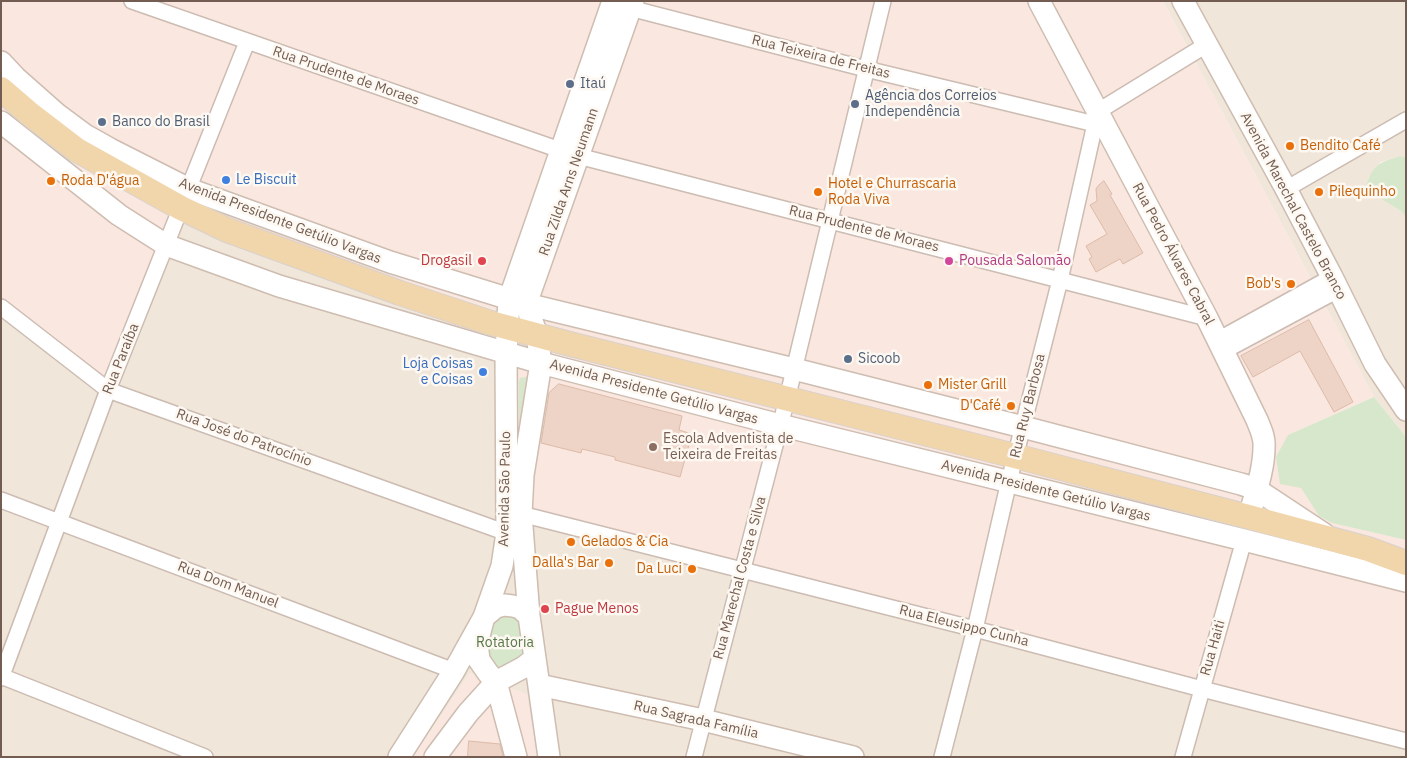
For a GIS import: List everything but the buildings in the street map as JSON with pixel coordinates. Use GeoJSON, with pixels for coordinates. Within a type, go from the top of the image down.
{"type":"FeatureCollection","features":[{"type":"Feature","properties":{"kind":"main road","name":"Avenida Presidente Getúlio Vargas"},"geometry":{"type":"LineString","coordinates":[[1,89],[77,150],[185,199],[227,230],[400,294],[508,328],[1249,517],[1368,549],[1406,563]]}},
{"type":"Feature","properties":{"kind":"main road","name":"Avenida Presidente Getúlio Vargas"},"geometry":{"type":"LineString","coordinates":[[1368,549],[1406,552]]}},
{"type":"Feature","properties":{"kind":"street","name":"Rua Prudente de Moraes"},"geometry":{"type":"LineString","coordinates":[[132,1],[569,153],[1207,318]]}},
{"type":"Feature","properties":{"kind":"street"},"geometry":{"type":"LineString","coordinates":[[794,369],[883,1]]}},
{"type":"Feature","properties":{"kind":"street","name":"Rua Pedro Álvares Cabral"},"geometry":{"type":"LineString","coordinates":[[1039,1],[1096,118],[1207,318],[1263,434],[1264,446],[1260,477],[1249,517]]}},
{"type":"Feature","properties":{"kind":"street","name":"Avenida Marechal Castelo Branco"},"geometry":{"type":"LineString","coordinates":[[1182,1],[1286,189],[1375,364],[1406,410]]}},
{"type":"Feature","properties":{"kind":"street","name":"Rua Teixeira de Freitas"},"geometry":{"type":"LineString","coordinates":[[619,3],[866,69],[1096,118]]}},
{"type":"Feature","properties":{"kind":"street","name":"Rua Zilda Arns Neumann"},"geometry":{"type":"LineString","coordinates":[[508,328],[619,3]]}},
{"type":"Feature","properties":{"kind":"street","name":"Rua Paraíba"},"geometry":{"type":"LineString","coordinates":[[1,677],[108,390],[247,42]]}},
{"type":"Feature","properties":{"kind":"street"},"geometry":{"type":"LineString","coordinates":[[1096,118],[1206,45]]}},
{"type":"Feature","properties":{"kind":"street","name":"Avenida Presidente Getúlio Vargas"},"geometry":{"type":"LineString","coordinates":[[1,62],[58,115],[84,135],[110,149],[185,199],[517,302],[794,369],[1241,484],[1256,489],[1333,540]]}},
{"type":"Feature","properties":{"kind":"street","name":"Rua Ruy Barbosa"},"geometry":{"type":"LineString","coordinates":[[942,757],[1060,280],[1096,118]]}},
{"type":"Feature","properties":{"kind":"street"},"geometry":{"type":"LineString","coordinates":[[1286,189],[1406,120]]}},
{"type":"Feature","properties":{"kind":"street","name":"Avenida Presidente Getúlio Vargas"},"geometry":{"type":"LineString","coordinates":[[1,122],[119,215],[166,246],[279,286],[541,363],[780,425],[1406,581]]}},
{"type":"Feature","properties":{"kind":"street"},"geometry":{"type":"LineString","coordinates":[[1221,346],[1335,284]]}},
{"type":"Feature","properties":{"kind":"street"},"geometry":{"type":"LineString","coordinates":[[517,302],[537,335]]}},
{"type":"Feature","properties":{"kind":"street","name":"Rua José do Patrocínio"},"geometry":{"type":"LineString","coordinates":[[1,308],[108,390],[507,532]]}},
{"type":"Feature","properties":{"kind":"street","name":"Avenida São Paulo"},"geometry":{"type":"LineString","coordinates":[[508,328],[506,353],[507,532],[502,566],[477,643],[479,660],[496,682],[516,757]]}},
{"type":"Feature","properties":{"kind":"street","name":"Avenida São Paulo"},"geometry":{"type":"LineString","coordinates":[[537,335],[541,363],[523,474],[521,514],[528,616],[549,757]]}},
{"type":"Feature","properties":{"kind":"street","name":"Rua Marechal Costa e Silva"},"geometry":{"type":"LineString","coordinates":[[694,757],[794,369]]}},
{"type":"Feature","properties":{"kind":"street","name":"Rua Dom Manuel"},"geometry":{"type":"LineString","coordinates":[[1,500],[454,671]]}},
{"type":"Feature","properties":{"kind":"street","name":"Rua Eleusippo Cunha"},"geometry":{"type":"LineString","coordinates":[[521,514],[975,628],[1406,741]]}},
{"type":"Feature","properties":{"kind":"street","name":"Rua Haiti"},"geometry":{"type":"LineString","coordinates":[[1183,757],[1244,540]]}},
{"type":"Feature","properties":{"kind":"street"},"geometry":{"type":"LineString","coordinates":[[1284,550],[1333,540]]}},
{"type":"Feature","properties":{"kind":"street"},"geometry":{"type":"LineString","coordinates":[[399,757],[454,671],[484,617],[496,607],[504,605],[520,608],[528,616]]}},
{"type":"Feature","properties":{"kind":"street"},"geometry":{"type":"LineString","coordinates":[[435,757],[468,713],[496,682],[524,667],[534,659]]}},
{"type":"Feature","properties":{"kind":"street"},"geometry":{"type":"LineString","coordinates":[[1,677],[205,757]]}},
{"type":"Feature","properties":{"kind":"street","name":"Rua Sagrada Família"},"geometry":{"type":"LineString","coordinates":[[539,685],[703,720],[853,757]]}},
{"type":"Feature","properties":{"kind":"shaded area"},"geometry":{"type":"Polygon","coordinates":[[[1,1],[1163,1],[1374,397],[1288,435],[1301,488],[1319,516],[1332,523],[1406,540],[1406,736],[500,512],[502,312],[171,214],[100,393],[1,316],[1,1]]]}},
{"type":"Feature","properties":{"kind":"shaded area"},"geometry":{"type":"Polygon","coordinates":[[[1163,1],[1406,1],[1406,157],[1400,156],[1381,162],[1368,179],[1366,189],[1401,211],[1406,217],[1406,437],[1374,397],[1163,1]]]}},
{"type":"Feature","properties":{"kind":"shaded area"},"geometry":{"type":"Polygon","coordinates":[[[170,213],[502,312],[1406,736],[1406,757],[537,757],[526,694],[470,673],[413,757],[1,757],[1,316],[170,213]]]}},
{"type":"Feature","properties":{"kind":"shaded area"},"geometry":{"type":"Polygon","coordinates":[[[470,673],[527,694],[537,757],[413,757],[470,673]]]}},
{"type":"Feature","properties":{"kind":"green space"},"geometry":{"type":"Polygon","coordinates":[[[1400,156],[1406,157],[1406,217],[1401,211],[1365,189],[1370,175],[1377,166],[1400,156]]]}},
{"type":"Feature","properties":{"kind":"green space"},"geometry":{"type":"Polygon","coordinates":[[[520,378],[530,378],[511,477],[519,425],[519,381],[520,378]]]}},
{"type":"Feature","properties":{"kind":"green space"},"geometry":{"type":"Polygon","coordinates":[[[1374,397],[1406,437],[1406,540],[1332,523],[1319,516],[1301,488],[1280,484],[1276,457],[1288,435],[1374,397]]]}},
{"type":"Feature","properties":{"kind":"green space","name":"Rotatoria"},"geometry":{"type":"Polygon","coordinates":[[[499,612],[524,619],[526,655],[497,675],[484,656],[488,620],[499,612]]]}},
{"type":"Feature","properties":{"kind":"place","name":"Itaú"},"geometry":{"type":"Point","coordinates":[570,84]}},
{"type":"Feature","properties":{"kind":"place","name":"Agência dos Correios Independência"},"geometry":{"type":"Point","coordinates":[855,104]}},
{"type":"Feature","properties":{"kind":"place","name":"Banco do Brasil"},"geometry":{"type":"Point","coordinates":[102,122]}},
{"type":"Feature","properties":{"kind":"place","name":"Bendito Café"},"geometry":{"type":"Point","coordinates":[1290,146]}},
{"type":"Feature","properties":{"kind":"place","name":"Le Biscuit"},"geometry":{"type":"Point","coordinates":[226,180]}},
{"type":"Feature","properties":{"kind":"place","name":"Roda D'água"},"geometry":{"type":"Point","coordinates":[51,181]}},
{"type":"Feature","properties":{"kind":"place","name":"Hotel e Churrascaria Roda Viva"},"geometry":{"type":"Point","coordinates":[818,192]}},
{"type":"Feature","properties":{"kind":"place","name":"Pilequinho"},"geometry":{"type":"Point","coordinates":[1319,192]}},
{"type":"Feature","properties":{"kind":"place","name":"Drogasil"},"geometry":{"type":"Point","coordinates":[482,261]}},
{"type":"Feature","properties":{"kind":"place","name":"Pousada Salomão"},"geometry":{"type":"Point","coordinates":[949,261]}},
{"type":"Feature","properties":{"kind":"place","name":"Bob's"},"geometry":{"type":"Point","coordinates":[1291,284]}},
{"type":"Feature","properties":{"kind":"place","name":"Sicoob"},"geometry":{"type":"Point","coordinates":[848,359]}},
{"type":"Feature","properties":{"kind":"place","name":"Loja Coisas e Coisas"},"geometry":{"type":"Point","coordinates":[483,372]}},
{"type":"Feature","properties":{"kind":"place","name":"Mister Grill"},"geometry":{"type":"Point","coordinates":[928,385]}},
{"type":"Feature","properties":{"kind":"place","name":"D'Café"},"geometry":{"type":"Point","coordinates":[1011,406]}},
{"type":"Feature","properties":{"kind":"place","name":"Escola Adventista de Teixeira de Freitas"},"geometry":{"type":"Point","coordinates":[653,447]}},
{"type":"Feature","properties":{"kind":"place","name":"Gelados & Cia"},"geometry":{"type":"Point","coordinates":[571,542]}},
{"type":"Feature","properties":{"kind":"place","name":"Dalla's Bar"},"geometry":{"type":"Point","coordinates":[609,563]}},
{"type":"Feature","properties":{"kind":"place","name":"Da Luci"},"geometry":{"type":"Point","coordinates":[692,569]}},
{"type":"Feature","properties":{"kind":"place","name":"Pague Menos"},"geometry":{"type":"Point","coordinates":[545,609]}}]}
